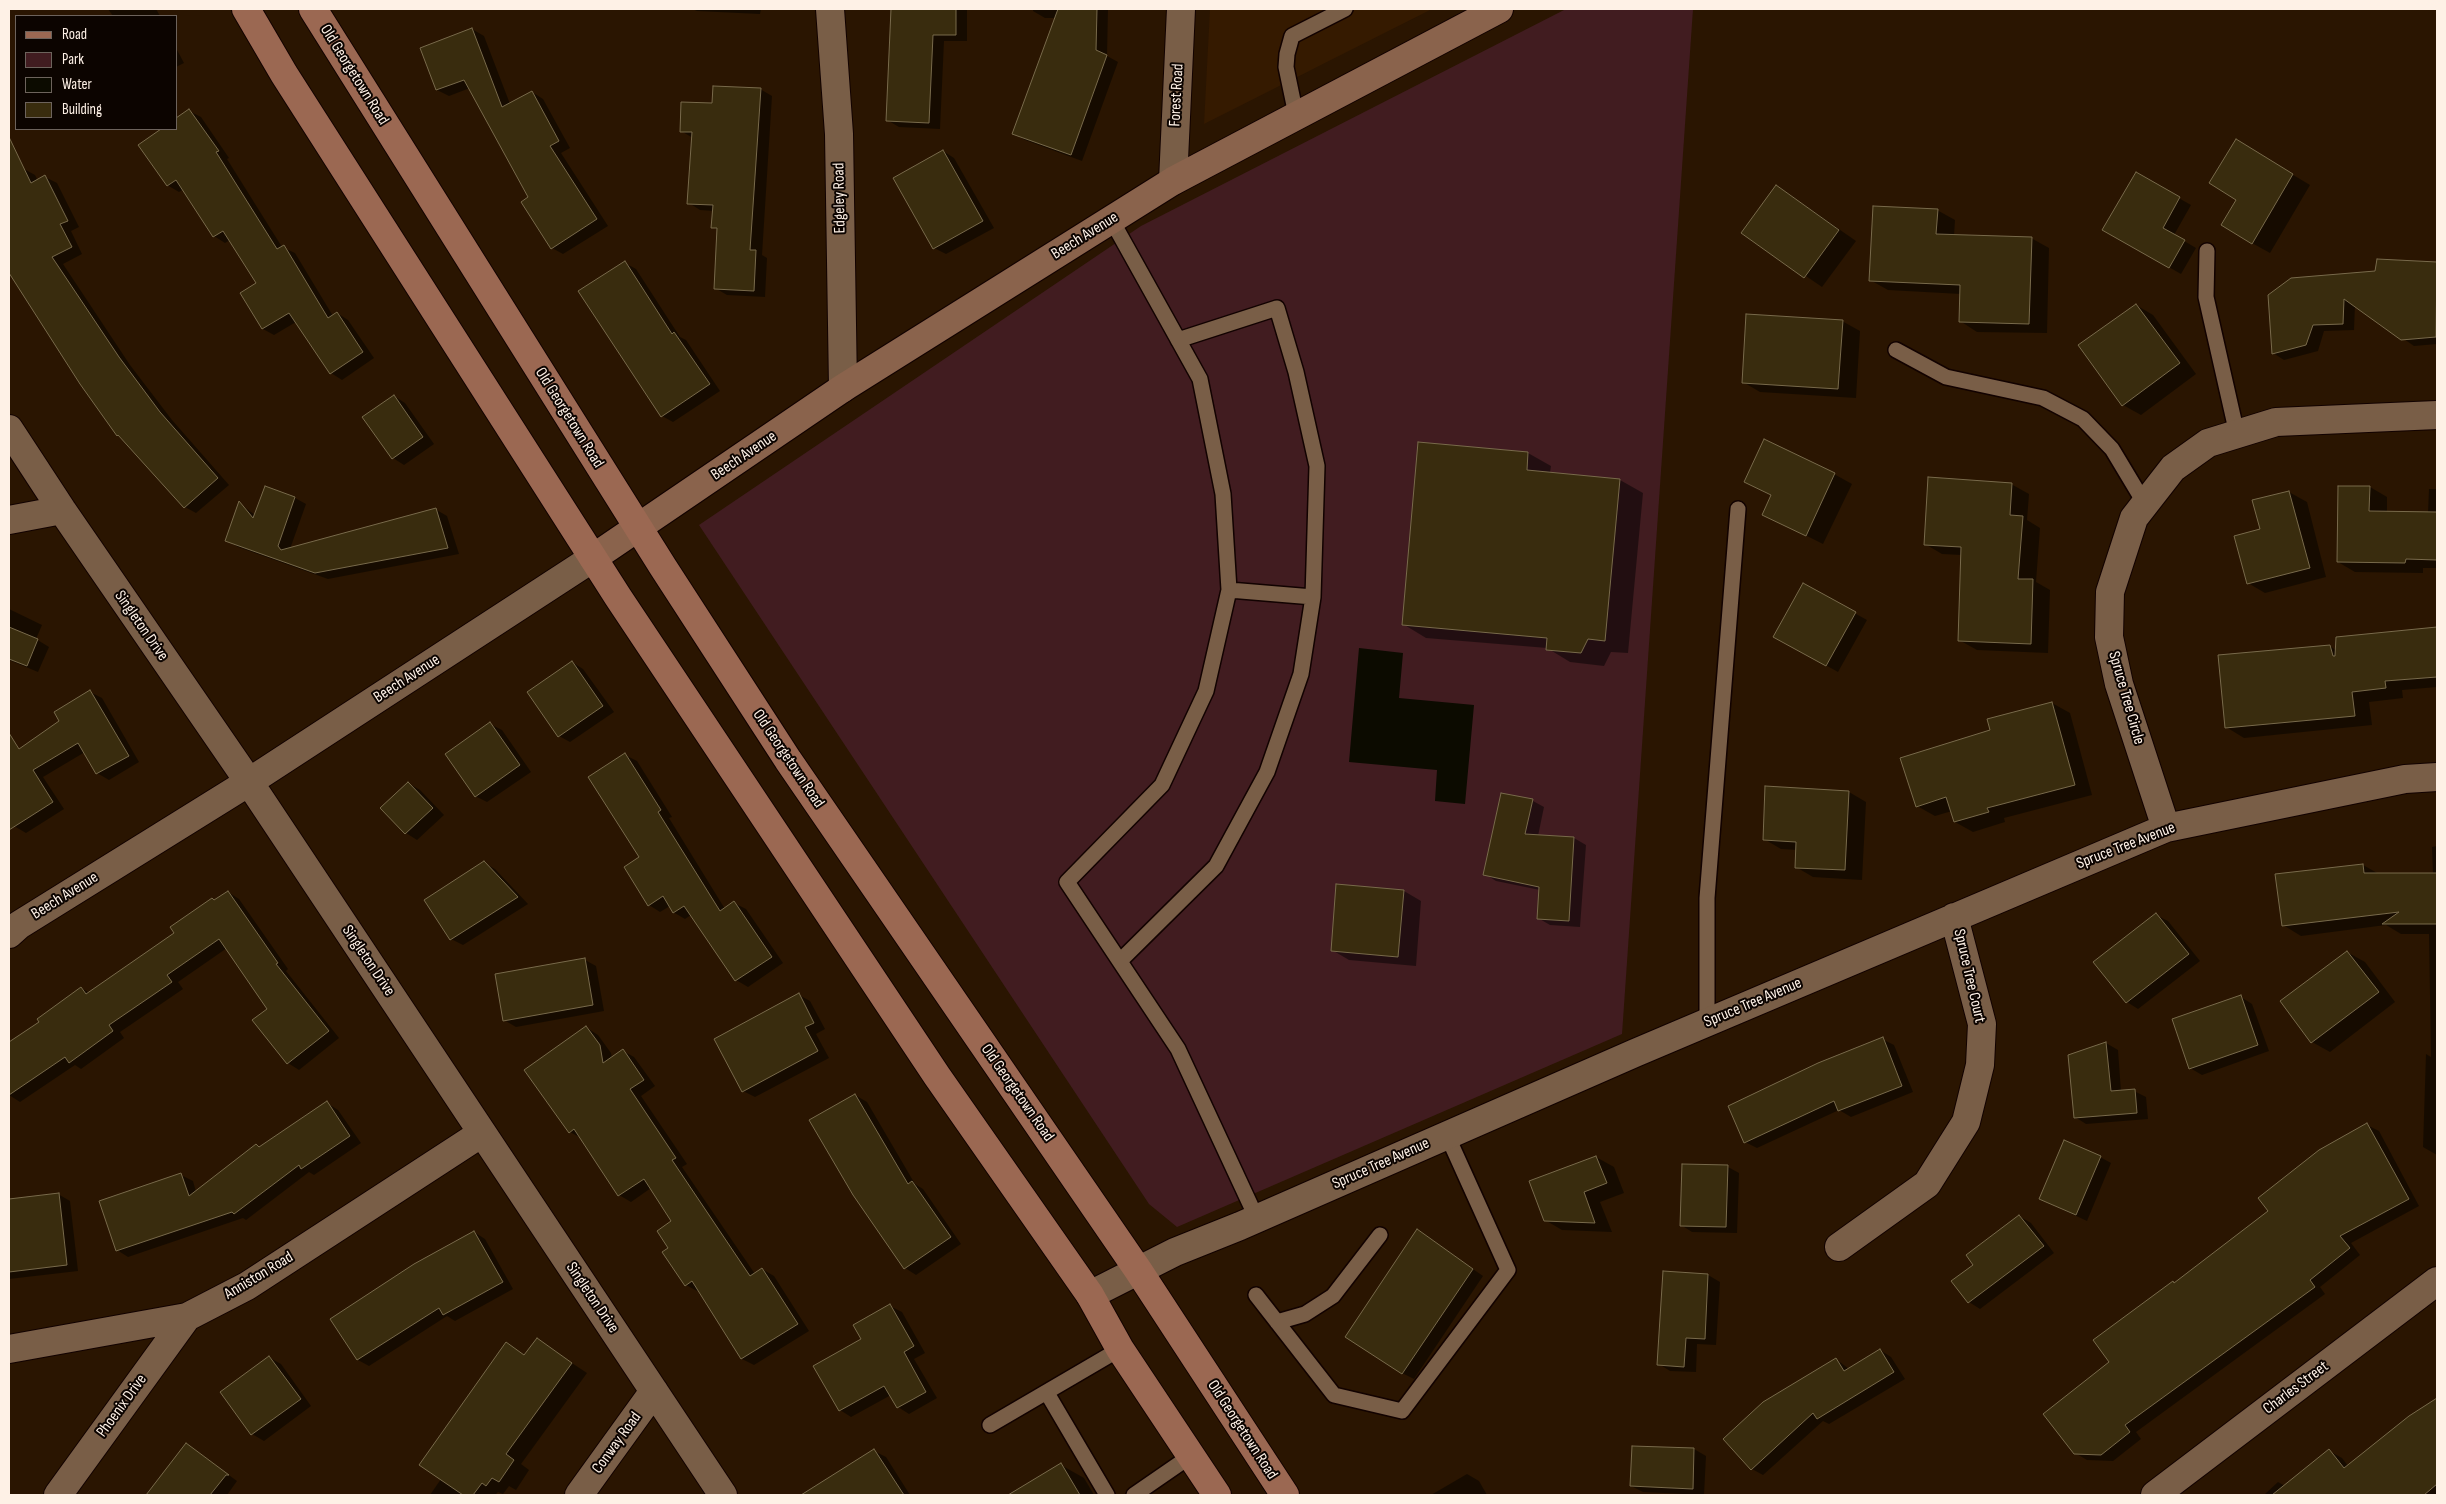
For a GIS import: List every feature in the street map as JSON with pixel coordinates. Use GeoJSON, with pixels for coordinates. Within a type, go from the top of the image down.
{"type":"FeatureCollection","features":[{"type":"Feature","properties":{"kind":"main road"},"geometry":{"type":"LineString","coordinates":[[246,9],[284,74],[593,558],[937,1076],[1090,1295],[1120,1349],[1217,1495]]}},
{"type":"Feature","properties":{"kind":"main road","name":"Old Georgetown Road"},"geometry":{"type":"LineString","coordinates":[[312,9],[638,527],[788,760],[1138,1270],[1285,1495]]}},
{"type":"Feature","properties":{"kind":"street","name":"Edgeley Road"},"geometry":{"type":"LineString","coordinates":[[830,9],[839,134],[843,388]]}},
{"type":"Feature","properties":{"kind":"street","name":"Forest Road"},"geometry":{"type":"LineString","coordinates":[[1173,181],[1182,9]]}},
{"type":"Feature","properties":{"kind":"street","name":"Beech Avenue"},"geometry":{"type":"LineString","coordinates":[[12,929],[249,782],[593,558],[843,388],[1111,219],[1173,181],[1499,9]]}},
{"type":"Feature","properties":{"kind":"street","name":"Spruce Tree Circle"},"geometry":{"type":"LineString","coordinates":[[2166,828],[2119,684],[2109,637],[2110,592],[2134,518],[2173,468],[2208,443],[2276,422],[2437,415]]}},
{"type":"Feature","properties":{"kind":"street","name":"Singleton Drive"},"geometry":{"type":"LineString","coordinates":[[9,430],[249,782],[723,1495]]}},
{"type":"Feature","properties":{"kind":"street"},"geometry":{"type":"LineString","coordinates":[[9,520],[62,510]]}},
{"type":"Feature","properties":{"kind":"street","name":"Spruce Tree Avenue"},"geometry":{"type":"LineString","coordinates":[[1090,1295],[1138,1270],[1707,1022],[2166,828],[2405,779],[2437,777]]}},
{"type":"Feature","properties":{"kind":"street","name":"Spruce Tree Court"},"geometry":{"type":"LineString","coordinates":[[1839,1247],[1927,1184],[1966,1122],[1980,1065],[1982,1024],[1954,917]]}},
{"type":"Feature","properties":{"kind":"street","name":"Anniston Road"},"geometry":{"type":"LineString","coordinates":[[9,1349],[187,1317],[246,1286],[482,1133]]}},
{"type":"Feature","properties":{"kind":"street","name":"Charles Street"},"geometry":{"type":"LineString","coordinates":[[2155,1495],[2437,1281]]}},
{"type":"Feature","properties":{"kind":"street","name":"Phoenix Drive"},"geometry":{"type":"LineString","coordinates":[[58,1495],[187,1317]]}},
{"type":"Feature","properties":{"kind":"street","name":"Conway Road"},"geometry":{"type":"LineString","coordinates":[[579,1495],[654,1391]]}},
{"type":"Feature","properties":{"kind":"lane"},"geometry":{"type":"LineString","coordinates":[[1296,115],[1286,66],[1292,36],[1345,9]]}},
{"type":"Feature","properties":{"kind":"lane"},"geometry":{"type":"LineString","coordinates":[[1111,219],[1200,379],[1223,494],[1229,590],[1206,691],[1162,786],[1067,882],[1178,1049],[1257,1219]]}},
{"type":"Feature","properties":{"kind":"lane"},"geometry":{"type":"LineString","coordinates":[[2207,251],[2206,297],[2237,434]]}},
{"type":"Feature","properties":{"kind":"lane"},"geometry":{"type":"LineString","coordinates":[[1120,962],[1216,866],[1267,772],[1301,674],[1313,597],[1317,466],[1296,372],[1277,308],[1178,340]]}},
{"type":"Feature","properties":{"kind":"lane"},"geometry":{"type":"LineString","coordinates":[[1896,350],[1946,377],[2043,398],[2083,419],[2112,449],[2145,504]]}},
{"type":"Feature","properties":{"kind":"lane"},"geometry":{"type":"LineString","coordinates":[[1707,1022],[1707,898],[1738,510]]}},
{"type":"Feature","properties":{"kind":"lane"},"geometry":{"type":"LineString","coordinates":[[1229,590],[1313,597]]}},
{"type":"Feature","properties":{"kind":"lane"},"geometry":{"type":"LineString","coordinates":[[1256,1295],[1334,1395],[1402,1411],[1508,1270],[1447,1135]]}},
{"type":"Feature","properties":{"kind":"lane"},"geometry":{"type":"LineString","coordinates":[[1277,1322],[1305,1314],[1333,1296],[1380,1235]]}},
{"type":"Feature","properties":{"kind":"lane"},"geometry":{"type":"LineString","coordinates":[[990,1425],[1120,1349]]}},
{"type":"Feature","properties":{"kind":"lane"},"geometry":{"type":"LineString","coordinates":[[1047,1393],[1106,1495]]}},
{"type":"Feature","properties":{"kind":"lane"},"geometry":{"type":"LineString","coordinates":[[1134,1495],[1192,1455]]}},
{"type":"Feature","properties":{"kind":"shaded area"},"geometry":{"type":"Polygon","coordinates":[[[1210,9],[1432,9],[1204,124],[1210,9]]]}},
{"type":"Feature","properties":{"kind":"green space"},"geometry":{"type":"Polygon","coordinates":[[[1566,9],[1693,9],[1622,1034],[1177,1227],[1149,1204],[699,525],[1141,226],[1566,9]]]}},
{"type":"Feature","properties":{"kind":"water"},"geometry":{"type":"Polygon","coordinates":[[[1359,648],[1403,653],[1399,698],[1474,705],[1465,804],[1435,801],[1437,770],[1349,762],[1359,648]]]}},
{"type":"Feature","properties":{"kind":"building"},"geometry":{"type":"Polygon","coordinates":[[[891,9],[956,9],[956,35],[933,35],[929,123],[886,121],[891,9]]]}},
{"type":"Feature","properties":{"kind":"building"},"geometry":{"type":"Polygon","coordinates":[[[1058,9],[1097,9],[1096,50],[1107,55],[1071,155],[1012,134],[1058,9]]]}},
{"type":"Feature","properties":{"kind":"building"},"geometry":{"type":"Polygon","coordinates":[[[472,28],[502,107],[532,91],[559,141],[550,146],[597,219],[551,249],[521,202],[528,197],[464,80],[436,90],[420,48],[472,28]]]}},
{"type":"Feature","properties":{"kind":"building"},"geometry":{"type":"Polygon","coordinates":[[[713,86],[761,88],[750,250],[756,250],[754,291],[714,289],[717,228],[711,228],[713,205],[687,204],[692,132],[680,132],[681,102],[712,103],[713,86]]]}},
{"type":"Feature","properties":{"kind":"building"},"geometry":{"type":"Polygon","coordinates":[[[189,109],[219,151],[216,152],[277,249],[284,245],[328,318],[337,312],[363,352],[330,374],[289,313],[262,329],[240,293],[256,283],[223,231],[213,237],[176,180],[167,186],[138,145],[160,130],[178,130],[178,117],[189,109]]]}},
{"type":"Feature","properties":{"kind":"building"},"geometry":{"type":"Polygon","coordinates":[[[9,137],[31,183],[45,175],[68,221],[60,224],[72,247],[52,257],[119,357],[160,412],[218,478],[184,508],[117,436],[80,384],[9,273],[9,137]]]}},
{"type":"Feature","properties":{"kind":"building"},"geometry":{"type":"Polygon","coordinates":[[[2236,139],[2293,174],[2252,244],[2221,225],[2236,200],[2209,183],[2236,139]]]}},
{"type":"Feature","properties":{"kind":"building"},"geometry":{"type":"Polygon","coordinates":[[[943,150],[983,221],[933,249],[893,178],[943,150]]]}},
{"type":"Feature","properties":{"kind":"building"},"geometry":{"type":"Polygon","coordinates":[[[2136,172],[2180,197],[2163,228],[2185,240],[2169,268],[2102,230],[2136,172]]]}},
{"type":"Feature","properties":{"kind":"building"},"geometry":{"type":"Polygon","coordinates":[[[1776,185],[1839,230],[1804,278],[1741,233],[1776,185]]]}},
{"type":"Feature","properties":{"kind":"building"},"geometry":{"type":"Polygon","coordinates":[[[1873,206],[1938,209],[1936,234],[2032,237],[2029,324],[1959,322],[1960,285],[1869,281],[1873,206]]]}},
{"type":"Feature","properties":{"kind":"building"},"geometry":{"type":"Polygon","coordinates":[[[2377,259],[2437,262],[2436,337],[2401,340],[2344,299],[2343,324],[2313,325],[2306,345],[2272,354],[2268,295],[2291,278],[2375,271],[2377,259]]]}},
{"type":"Feature","properties":{"kind":"building"},"geometry":{"type":"Polygon","coordinates":[[[625,261],[672,334],[674,332],[710,384],[661,417],[578,291],[625,261]]]}},
{"type":"Feature","properties":{"kind":"building"},"geometry":{"type":"Polygon","coordinates":[[[2136,304],[2180,363],[2122,406],[2078,345],[2136,304]]]}},
{"type":"Feature","properties":{"kind":"building"},"geometry":{"type":"Polygon","coordinates":[[[1746,314],[1843,320],[1838,389],[1742,383],[1746,314]]]}},
{"type":"Feature","properties":{"kind":"building"},"geometry":{"type":"Polygon","coordinates":[[[394,395],[423,437],[392,459],[362,417],[394,395]]]}},
{"type":"Feature","properties":{"kind":"building"},"geometry":{"type":"Polygon","coordinates":[[[1764,439],[1835,473],[1806,536],[1762,515],[1771,495],[1744,482],[1764,439]]]}},
{"type":"Feature","properties":{"kind":"building"},"geometry":{"type":"Polygon","coordinates":[[[1418,442],[1528,452],[1527,470],[1620,479],[1605,641],[1588,639],[1581,653],[1546,650],[1547,638],[1402,625],[1418,442]]]}},
{"type":"Feature","properties":{"kind":"building"},"geometry":{"type":"Polygon","coordinates":[[[1928,477],[2012,483],[2010,515],[2023,516],[2018,579],[2033,579],[2031,644],[1958,641],[1961,547],[1924,545],[1928,477]]]}},
{"type":"Feature","properties":{"kind":"building"},"geometry":{"type":"Polygon","coordinates":[[[265,486],[295,497],[278,546],[281,550],[436,508],[448,548],[315,573],[225,541],[239,501],[253,518],[265,486]]]}},
{"type":"Feature","properties":{"kind":"building"},"geometry":{"type":"Polygon","coordinates":[[[2338,486],[2370,486],[2369,511],[2437,512],[2437,560],[2406,559],[2405,563],[2337,562],[2338,486]]]}},
{"type":"Feature","properties":{"kind":"building"},"geometry":{"type":"Polygon","coordinates":[[[2289,491],[2310,568],[2247,584],[2234,536],[2260,529],[2252,500],[2289,491]]]}},
{"type":"Feature","properties":{"kind":"building"},"geometry":{"type":"Polygon","coordinates":[[[1803,583],[1856,612],[1826,666],[1773,637],[1803,583]]]}},
{"type":"Feature","properties":{"kind":"building"},"geometry":{"type":"Polygon","coordinates":[[[9,627],[38,639],[27,666],[9,659],[9,627]]]}},
{"type":"Feature","properties":{"kind":"building"},"geometry":{"type":"Polygon","coordinates":[[[2437,627],[2437,677],[2385,681],[2386,688],[2352,692],[2355,716],[2225,728],[2218,655],[2330,645],[2333,656],[2335,656],[2336,637],[2437,627]]]}},
{"type":"Feature","properties":{"kind":"building"},"geometry":{"type":"Polygon","coordinates":[[[572,661],[603,706],[558,737],[527,692],[572,661]]]}},
{"type":"Feature","properties":{"kind":"building"},"geometry":{"type":"Polygon","coordinates":[[[90,690],[129,756],[96,774],[78,743],[33,770],[53,802],[9,830],[9,733],[19,749],[59,721],[54,712],[90,690]]]}},
{"type":"Feature","properties":{"kind":"building"},"geometry":{"type":"Polygon","coordinates":[[[2052,702],[2075,785],[1987,808],[1989,812],[1954,822],[1946,797],[1916,807],[1900,758],[1990,730],[1987,719],[2052,702]]]}},
{"type":"Feature","properties":{"kind":"building"},"geometry":{"type":"Polygon","coordinates":[[[490,722],[520,765],[475,797],[445,754],[490,722]]]}},
{"type":"Feature","properties":{"kind":"building"},"geometry":{"type":"Polygon","coordinates":[[[625,753],[661,810],[658,812],[720,911],[734,901],[772,957],[735,981],[684,906],[673,913],[663,896],[648,906],[624,867],[639,857],[588,777],[625,753]]]}},
{"type":"Feature","properties":{"kind":"building"},"geometry":{"type":"Polygon","coordinates":[[[408,782],[433,808],[405,834],[380,808],[408,782]]]}},
{"type":"Feature","properties":{"kind":"building"},"geometry":{"type":"Polygon","coordinates":[[[1765,786],[1849,791],[1845,870],[1795,868],[1796,842],[1763,840],[1765,786]]]}},
{"type":"Feature","properties":{"kind":"building"},"geometry":{"type":"Polygon","coordinates":[[[1501,793],[1533,799],[1525,834],[1574,837],[1569,921],[1537,919],[1539,887],[1483,875],[1501,793]]]}},
{"type":"Feature","properties":{"kind":"building"},"geometry":{"type":"Polygon","coordinates":[[[484,861],[518,897],[450,940],[424,900],[484,861]]]}},
{"type":"Feature","properties":{"kind":"building"},"geometry":{"type":"Polygon","coordinates":[[[2363,864],[2364,873],[2437,873],[2437,924],[2382,924],[2399,912],[2282,926],[2275,874],[2363,864]]]}},
{"type":"Feature","properties":{"kind":"building"},"geometry":{"type":"Polygon","coordinates":[[[1336,884],[1404,890],[1398,957],[1331,951],[1336,884]]]}},
{"type":"Feature","properties":{"kind":"building"},"geometry":{"type":"Polygon","coordinates":[[[228,891],[278,963],[276,964],[329,1031],[287,1064],[252,1020],[267,1009],[219,939],[167,975],[172,982],[109,1025],[113,1031],[69,1063],[65,1057],[9,1095],[9,1042],[39,1022],[37,1019],[81,987],[86,994],[174,933],[170,927],[212,898],[214,900],[228,891]]]}},
{"type":"Feature","properties":{"kind":"building"},"geometry":{"type":"Polygon","coordinates":[[[2156,913],[2189,954],[2126,1003],[2093,962],[2156,913]]]}},
{"type":"Feature","properties":{"kind":"building"},"geometry":{"type":"Polygon","coordinates":[[[2347,951],[2379,992],[2311,1043],[2280,1001],[2347,951]]]}},
{"type":"Feature","properties":{"kind":"building"},"geometry":{"type":"Polygon","coordinates":[[[585,958],[593,1005],[503,1021],[495,974],[585,958]]]}},
{"type":"Feature","properties":{"kind":"building"},"geometry":{"type":"Polygon","coordinates":[[[799,993],[814,1023],[805,1027],[818,1051],[742,1092],[714,1039],[799,993]]]}},
{"type":"Feature","properties":{"kind":"building"},"geometry":{"type":"Polygon","coordinates":[[[2241,995],[2258,1045],[2189,1069],[2172,1019],[2241,995]]]}},
{"type":"Feature","properties":{"kind":"building"},"geometry":{"type":"Polygon","coordinates":[[[586,1026],[600,1045],[603,1063],[623,1049],[644,1080],[630,1089],[676,1158],[672,1160],[750,1276],[762,1268],[798,1324],[741,1359],[692,1281],[685,1286],[662,1252],[668,1248],[657,1231],[671,1221],[644,1179],[618,1196],[574,1129],[569,1133],[524,1070],[586,1026]]]}},
{"type":"Feature","properties":{"kind":"building"},"geometry":{"type":"Polygon","coordinates":[[[1883,1037],[1902,1086],[1838,1111],[1834,1101],[1744,1143],[1728,1106],[1818,1063],[1883,1037]]]}},
{"type":"Feature","properties":{"kind":"building"},"geometry":{"type":"Polygon","coordinates":[[[2106,1042],[2111,1091],[2135,1089],[2137,1113],[2074,1118],[2068,1055],[2106,1042]]]}},
{"type":"Feature","properties":{"kind":"building"},"geometry":{"type":"Polygon","coordinates":[[[855,1094],[908,1184],[912,1181],[951,1237],[904,1269],[853,1195],[809,1120],[855,1094]]]}},
{"type":"Feature","properties":{"kind":"building"},"geometry":{"type":"Polygon","coordinates":[[[327,1101],[350,1136],[301,1169],[299,1165],[234,1214],[232,1212],[116,1251],[99,1201],[181,1173],[189,1196],[256,1144],[259,1147],[327,1101]]]}},
{"type":"Feature","properties":{"kind":"building"},"geometry":{"type":"Polygon","coordinates":[[[2367,1123],[2409,1199],[2340,1236],[2350,1248],[2310,1280],[2315,1287],[2125,1425],[2130,1432],[2101,1455],[2074,1454],[2043,1414],[2109,1362],[2093,1340],[2173,1281],[2174,1283],[2268,1211],[2258,1198],[2319,1150],[2367,1123]]]}},
{"type":"Feature","properties":{"kind":"building"},"geometry":{"type":"Polygon","coordinates":[[[2064,1140],[2101,1156],[2076,1215],[2039,1199],[2064,1140]]]}},
{"type":"Feature","properties":{"kind":"building"},"geometry":{"type":"Polygon","coordinates":[[[1596,1156],[1607,1183],[1584,1192],[1595,1223],[1544,1221],[1529,1181],[1596,1156]]]}},
{"type":"Feature","properties":{"kind":"building"},"geometry":{"type":"Polygon","coordinates":[[[1682,1164],[1728,1165],[1726,1227],[1680,1226],[1682,1164]]]}},
{"type":"Feature","properties":{"kind":"building"},"geometry":{"type":"Polygon","coordinates":[[[59,1193],[67,1265],[9,1272],[9,1199],[59,1193]]]}},
{"type":"Feature","properties":{"kind":"building"},"geometry":{"type":"Polygon","coordinates":[[[2019,1215],[2044,1246],[1968,1303],[1951,1281],[1973,1265],[1966,1255],[2019,1215]]]}},
{"type":"Feature","properties":{"kind":"building"},"geometry":{"type":"Polygon","coordinates":[[[1417,1229],[1473,1269],[1402,1374],[1345,1337],[1417,1229]]]}},
{"type":"Feature","properties":{"kind":"building"},"geometry":{"type":"Polygon","coordinates":[[[474,1231],[503,1282],[443,1315],[439,1308],[357,1360],[330,1319],[414,1264],[474,1231]]]}},
{"type":"Feature","properties":{"kind":"building"},"geometry":{"type":"Polygon","coordinates":[[[1663,1271],[1708,1274],[1705,1339],[1686,1338],[1684,1367],[1657,1365],[1663,1271]]]}},
{"type":"Feature","properties":{"kind":"building"},"geometry":{"type":"Polygon","coordinates":[[[890,1304],[914,1346],[904,1352],[926,1392],[897,1408],[884,1386],[839,1411],[813,1366],[861,1339],[853,1325],[890,1304]]]}},
{"type":"Feature","properties":{"kind":"building"},"geometry":{"type":"Polygon","coordinates":[[[537,1338],[572,1363],[506,1454],[514,1460],[499,1482],[492,1478],[486,1486],[482,1483],[473,1495],[463,1495],[419,1465],[506,1342],[524,1355],[537,1338]]]}},
{"type":"Feature","properties":{"kind":"building"},"geometry":{"type":"Polygon","coordinates":[[[1880,1349],[1894,1372],[1817,1419],[1813,1413],[1751,1470],[1723,1439],[1763,1402],[1836,1358],[1844,1371],[1880,1349]]]}},
{"type":"Feature","properties":{"kind":"building"},"geometry":{"type":"Polygon","coordinates":[[[269,1356],[301,1399],[251,1435],[220,1392],[269,1356]]]}},
{"type":"Feature","properties":{"kind":"building"},"geometry":{"type":"Polygon","coordinates":[[[2437,1398],[2437,1484],[2424,1495],[2272,1495],[2329,1449],[2344,1468],[2409,1416],[2437,1398]]]}},
{"type":"Feature","properties":{"kind":"building"},"geometry":{"type":"Polygon","coordinates":[[[186,1443],[229,1475],[226,1475],[210,1495],[146,1495],[186,1443]]]}},
{"type":"Feature","properties":{"kind":"building"},"geometry":{"type":"Polygon","coordinates":[[[1632,1446],[1694,1448],[1693,1489],[1630,1486],[1632,1446]]]}},
{"type":"Feature","properties":{"kind":"building"},"geometry":{"type":"Polygon","coordinates":[[[874,1449],[904,1495],[801,1495],[874,1449]]]}},
{"type":"Feature","properties":{"kind":"building"},"geometry":{"type":"Polygon","coordinates":[[[1061,1463],[1080,1495],[1008,1495],[1061,1463]]]}}]}
